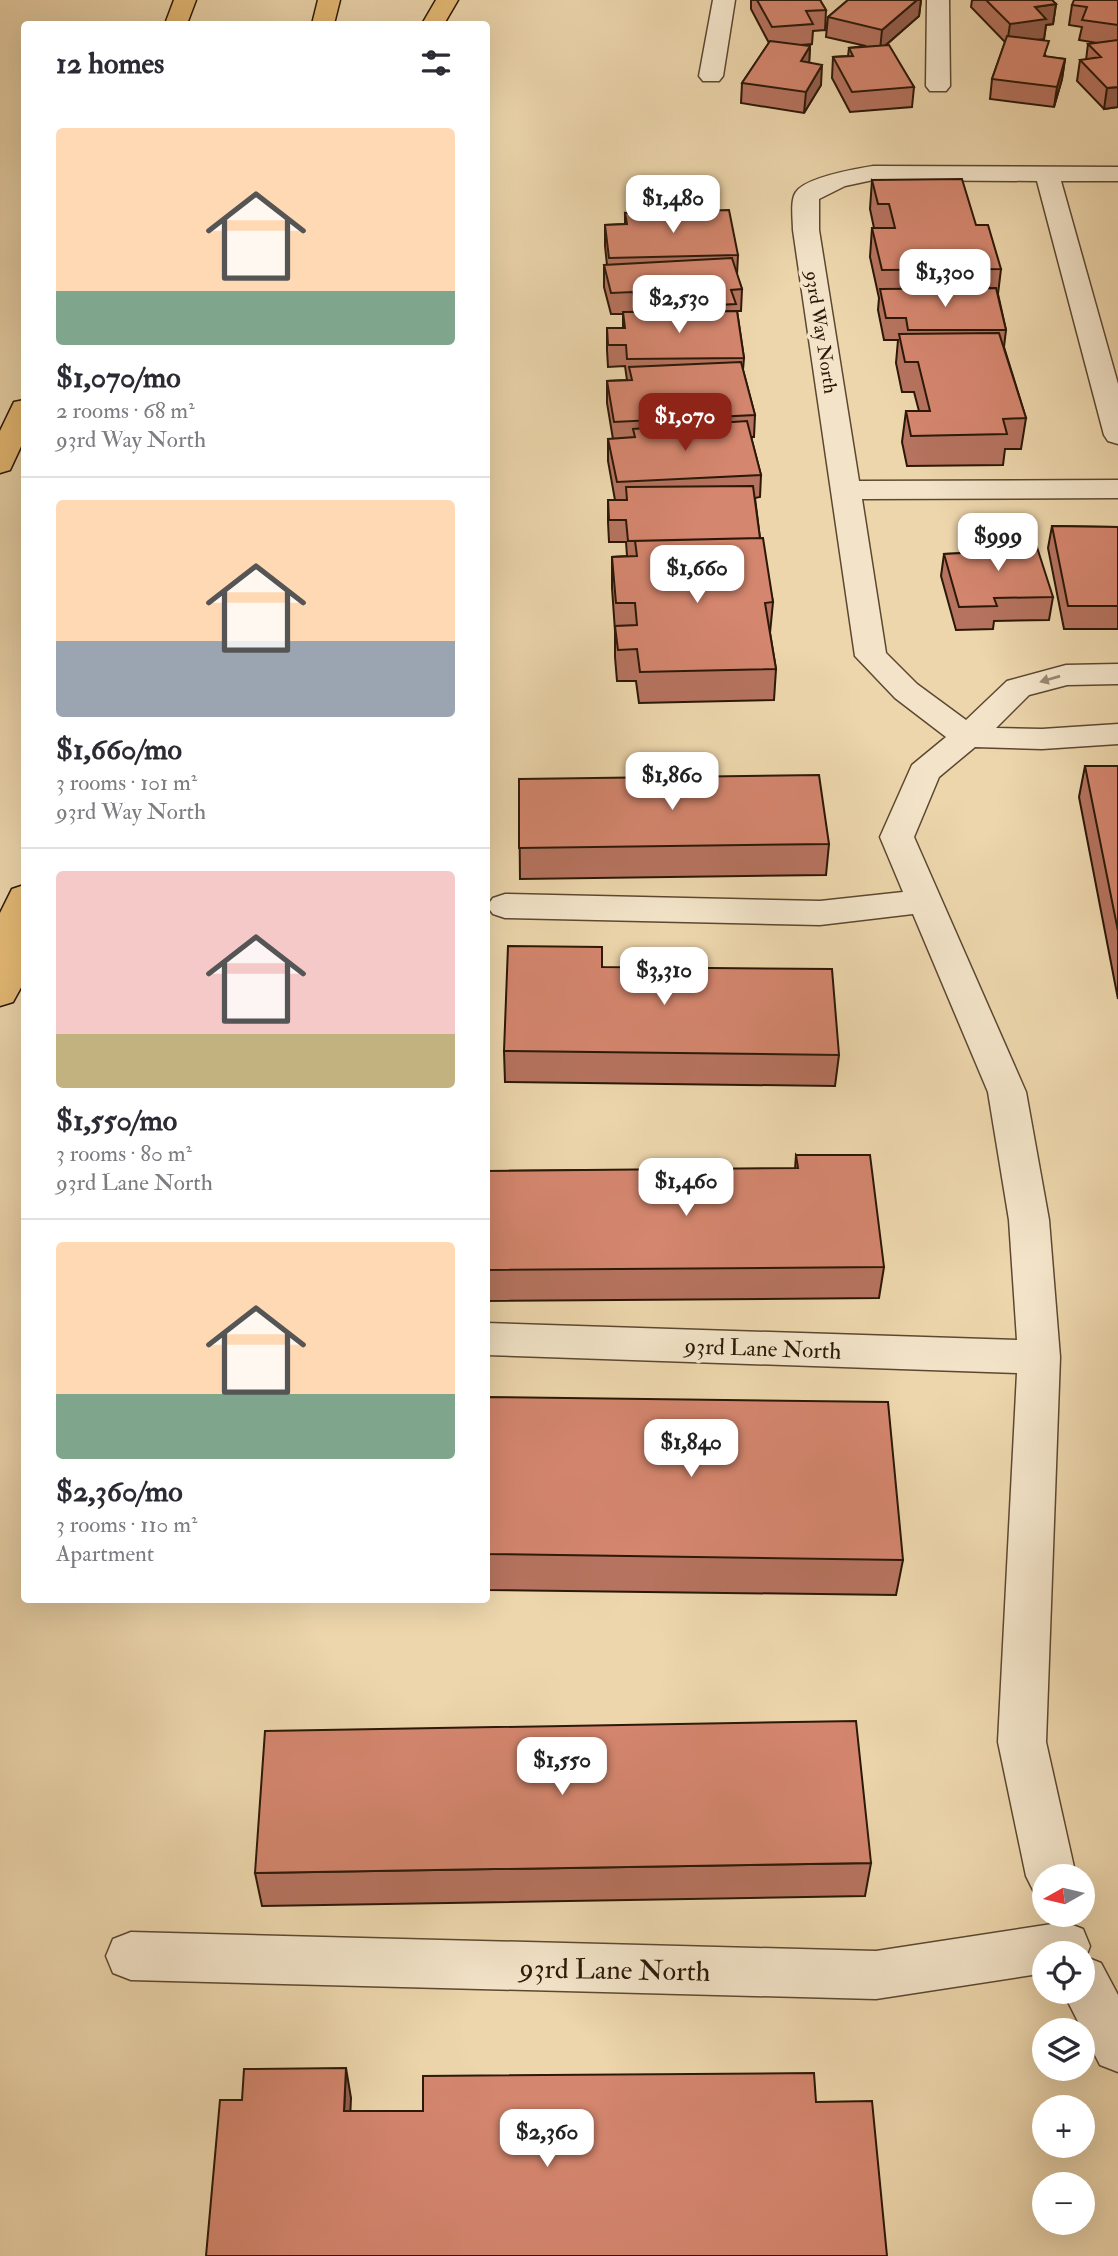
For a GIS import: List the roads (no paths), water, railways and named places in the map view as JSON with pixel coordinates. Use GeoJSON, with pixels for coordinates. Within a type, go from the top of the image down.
{"type":"FeatureCollection","features":[{"type":"Feature","properties":{"kind":"highway"},"geometry":{"type":"LineString","coordinates":[[177,21],[185,0]]}},
{"type":"Feature","properties":{"kind":"highway"},"geometry":{"type":"LineString","coordinates":[[324,21],[329,0]]}},
{"type":"Feature","properties":{"kind":"highway"},"geometry":{"type":"LineString","coordinates":[[435,21],[447,0]]}},
{"type":"Feature","properties":{"kind":"highway"},"geometry":{"type":"LineString","coordinates":[[0,464],[21,415]]}},
{"type":"Feature","properties":{"kind":"highway"},"geometry":{"type":"LineString","coordinates":[[0,958],[21,905]]}},
{"type":"Feature","properties":{"kind":"highway"},"geometry":{"type":"LineString","coordinates":[[0,993],[21,955]]}},
{"type":"Feature","properties":{"kind":"street"},"geometry":{"type":"LineString","coordinates":[[711,76],[724,0]]}},
{"type":"Feature","properties":{"kind":"street"},"geometry":{"type":"LineString","coordinates":[[938,0],[938,86]]}},
{"type":"Feature","properties":{"kind":"street","name":"93rd Way North"},"geometry":{"type":"LineString","coordinates":[[967,737],[906,691],[871,656],[806,230],[806,195],[838,180],[873,173],[1118,174]]}},
{"type":"Feature","properties":{"kind":"street"},"geometry":{"type":"LineString","coordinates":[[1047,174],[1118,435]]}},
{"type":"Feature","properties":{"kind":"street"},"geometry":{"type":"LineString","coordinates":[[845,490],[1118,489]]}},
{"type":"Feature","properties":{"kind":"street"},"geometry":{"type":"LineString","coordinates":[[1048,1864],[1022,1742],[1039,1357],[1029,1220],[1007,1092],[897,836],[924,772],[967,737],[1017,688],[1066,675],[1118,674]]}},
{"type":"Feature","properties":{"kind":"street"},"geometry":{"type":"LineString","coordinates":[[967,737],[1042,739],[1118,734]]}},
{"type":"Feature","properties":{"kind":"street"},"geometry":{"type":"LineString","coordinates":[[505,906],[820,913],[924,901]]}},
{"type":"Feature","properties":{"kind":"street","name":"93rd Lane North"},"geometry":{"type":"LineString","coordinates":[[490,1339],[1039,1357]]}},
{"type":"Feature","properties":{"kind":"street","name":"93rd Lane North"},"geometry":{"type":"LineString","coordinates":[[131,1956],[876,1975],[1032,1953]]}},
{"type":"Feature","properties":{"kind":"street"},"geometry":{"type":"LineString","coordinates":[[1095,2001],[1118,2047]]}}]}
